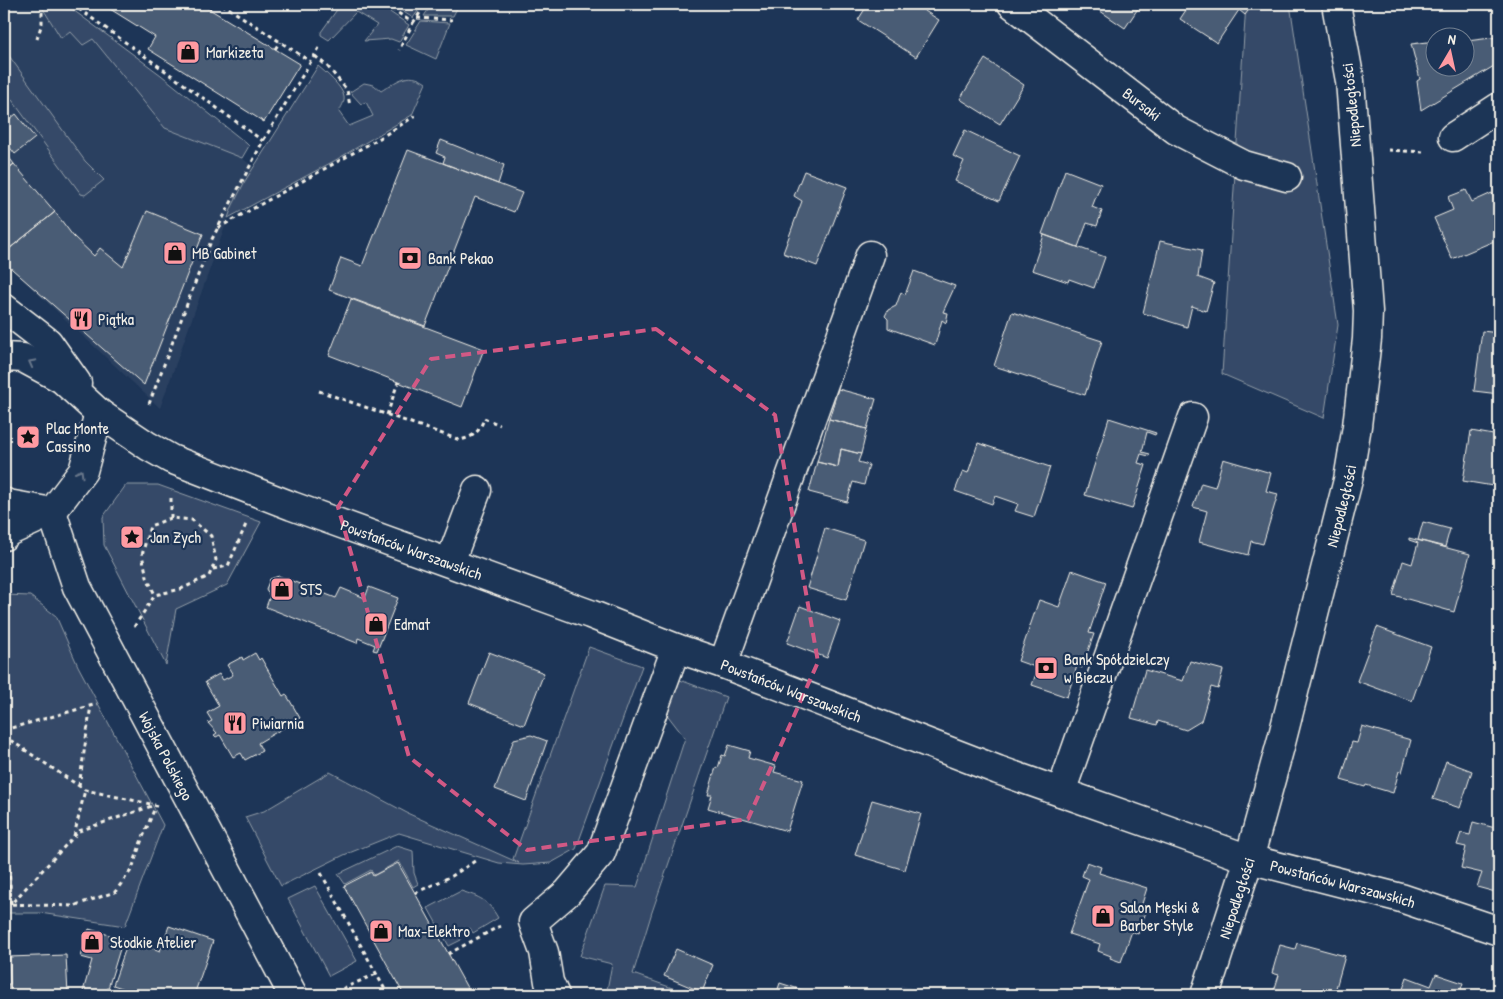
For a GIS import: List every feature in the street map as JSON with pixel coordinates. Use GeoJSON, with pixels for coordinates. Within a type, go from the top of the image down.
{"type":"FeatureCollection","features":[{"type":"Feature","properties":{"kind":"street","name":"Bursaki"},"geometry":{"type":"LineString","coordinates":[[1012,4],[1176,130],[1244,165],[1287,177]]}},
{"type":"Feature","properties":{"kind":"street","name":"Niepodległości"},"geometry":{"type":"LineString","coordinates":[[1205,995],[1249,859],[1282,743],[1348,480],[1357,426],[1367,339],[1368,311],[1351,90],[1336,4]]}},
{"type":"Feature","properties":{"kind":"street"},"geometry":{"type":"LineString","coordinates":[[1453,137],[1499,107]]}},
{"type":"Feature","properties":{"kind":"street"},"geometry":{"type":"LineString","coordinates":[[723,664],[870,255]]}},
{"type":"Feature","properties":{"kind":"street"},"geometry":{"type":"LineString","coordinates":[[4,308],[48,342],[99,413]]}},
{"type":"Feature","properties":{"kind":"street"},"geometry":{"type":"LineString","coordinates":[[4,357],[23,358],[62,379],[99,413]]}},
{"type":"Feature","properties":{"kind":"street","name":"Powstańców Warszawskich"},"geometry":{"type":"LineString","coordinates":[[99,413],[171,460],[590,614],[1061,792],[1249,859],[1401,898],[1499,931]]}},
{"type":"Feature","properties":{"kind":"street"},"geometry":{"type":"LineString","coordinates":[[4,536],[8,532],[52,512],[83,471],[99,413]]}},
{"type":"Feature","properties":{"kind":"street"},"geometry":{"type":"LineString","coordinates":[[1061,792],[1193,417]]}},
{"type":"Feature","properties":{"kind":"street"},"geometry":{"type":"LineString","coordinates":[[450,562],[477,490]]}},
{"type":"Feature","properties":{"kind":"street"},"geometry":{"type":"LineString","coordinates":[[4,502],[52,512]]}},
{"type":"Feature","properties":{"kind":"street","name":"Wojska Polskiego"},"geometry":{"type":"LineString","coordinates":[[52,512],[77,587],[293,995]]}},
{"type":"Feature","properties":{"kind":"street"},"geometry":{"type":"LineString","coordinates":[[555,995],[549,982],[544,952],[533,922],[567,894],[601,853],[676,648]]}},
{"type":"Feature","properties":{"kind":"path"},"geometry":{"type":"LineString","coordinates":[[37,39],[42,23],[42,4]]}},
{"type":"Feature","properties":{"kind":"path"},"geometry":{"type":"LineString","coordinates":[[72,4],[263,141]]}},
{"type":"Feature","properties":{"kind":"path"},"geometry":{"type":"LineString","coordinates":[[209,9],[212,4]]}},
{"type":"Feature","properties":{"kind":"path"},"geometry":{"type":"LineString","coordinates":[[222,4],[311,62]]}},
{"type":"Feature","properties":{"kind":"path"},"geometry":{"type":"LineString","coordinates":[[385,4],[413,23]]}},
{"type":"Feature","properties":{"kind":"path"},"geometry":{"type":"LineString","coordinates":[[399,50],[413,23],[426,4]]}},
{"type":"Feature","properties":{"kind":"path"},"geometry":{"type":"LineString","coordinates":[[418,18],[452,20]]}},
{"type":"Feature","properties":{"kind":"path"},"geometry":{"type":"LineString","coordinates":[[275,49],[280,42]]}},
{"type":"Feature","properties":{"kind":"path"},"geometry":{"type":"LineString","coordinates":[[149,404],[217,228],[263,141],[319,48]]}},
{"type":"Feature","properties":{"kind":"path"},"geometry":{"type":"LineString","coordinates":[[315,56],[328,67],[347,90],[350,106]]}},
{"type":"Feature","properties":{"kind":"path"},"geometry":{"type":"LineString","coordinates":[[217,228],[415,116]]}},
{"type":"Feature","properties":{"kind":"path"},"geometry":{"type":"LineString","coordinates":[[1380,150],[1424,152]]}},
{"type":"Feature","properties":{"kind":"path"},"geometry":{"type":"LineString","coordinates":[[386,415],[398,382]]}},
{"type":"Feature","properties":{"kind":"path"},"geometry":{"type":"LineString","coordinates":[[319,391],[460,440],[476,433],[481,427],[484,418],[500,425]]}},
{"type":"Feature","properties":{"kind":"path"},"geometry":{"type":"LineString","coordinates":[[171,492],[171,518]]}},
{"type":"Feature","properties":{"kind":"path"},"geometry":{"type":"LineString","coordinates":[[134,628],[155,595],[181,589],[209,576],[216,560],[211,536],[192,520],[171,518],[150,526],[142,555],[147,577],[155,595]]}},
{"type":"Feature","properties":{"kind":"path"},"geometry":{"type":"LineString","coordinates":[[212,569],[228,566],[248,521]]}},
{"type":"Feature","properties":{"kind":"path"},"geometry":{"type":"LineString","coordinates":[[4,730],[96,704]]}},
{"type":"Feature","properties":{"kind":"path"},"geometry":{"type":"LineString","coordinates":[[79,786],[91,705]]}},
{"type":"Feature","properties":{"kind":"path"},"geometry":{"type":"LineString","coordinates":[[4,736],[85,790],[156,805]]}},
{"type":"Feature","properties":{"kind":"path"},"geometry":{"type":"LineString","coordinates":[[4,772],[11,904]]}},
{"type":"Feature","properties":{"kind":"path"},"geometry":{"type":"LineString","coordinates":[[74,836],[85,790]]}},
{"type":"Feature","properties":{"kind":"path"},"geometry":{"type":"LineString","coordinates":[[11,904],[79,831],[156,805]]}},
{"type":"Feature","properties":{"kind":"path"},"geometry":{"type":"LineString","coordinates":[[4,904],[72,906],[115,892],[132,869],[156,805]]}},
{"type":"Feature","properties":{"kind":"path"},"geometry":{"type":"LineString","coordinates":[[415,894],[452,876],[474,861]]}},
{"type":"Feature","properties":{"kind":"path"},"geometry":{"type":"LineString","coordinates":[[320,873],[388,995]]}},
{"type":"Feature","properties":{"kind":"path"},"geometry":{"type":"LineString","coordinates":[[448,954],[498,927],[533,922]]}},
{"type":"Feature","properties":{"kind":"path"},"geometry":{"type":"LineString","coordinates":[[328,995],[376,974]]}},
{"type":"Feature","properties":{"kind":"highlighted area"},"geometry":{"type":"Polygon","coordinates":[[[656,329],[775,415],[818,662],[748,819],[527,850],[409,757],[338,507],[431,359],[656,329]]]}},
{"type":"Feature","properties":{"kind":"shaded area"},"geometry":{"type":"Polygon","coordinates":[[[4,4],[40,4],[60,37],[70,31],[93,39],[165,128],[242,158],[253,167],[232,207],[160,408],[4,262],[4,4]]]}},
{"type":"Feature","properties":{"kind":"shaded area"},"geometry":{"type":"Polygon","coordinates":[[[40,4],[65,4],[161,75],[249,146],[242,158],[165,128],[93,39],[83,45],[70,31],[61,38],[40,4]]]}},
{"type":"Feature","properties":{"kind":"shaded area"},"geometry":{"type":"Polygon","coordinates":[[[341,4],[378,4],[409,25],[399,42],[391,39],[364,41],[377,25],[356,12],[329,40],[321,35],[321,32],[341,4]]]}},
{"type":"Feature","properties":{"kind":"shaded area"},"geometry":{"type":"Polygon","coordinates":[[[391,4],[423,4],[413,18],[391,4]]]}},
{"type":"Feature","properties":{"kind":"shaded area"},"geometry":{"type":"Polygon","coordinates":[[[432,4],[459,4],[453,16],[424,16],[432,4]]]}},
{"type":"Feature","properties":{"kind":"shaded area"},"geometry":{"type":"Polygon","coordinates":[[[1246,4],[1290,4],[1338,325],[1324,418],[1222,374],[1246,4]]]}},
{"type":"Feature","properties":{"kind":"shaded area"},"geometry":{"type":"Polygon","coordinates":[[[421,21],[450,23],[436,59],[406,45],[421,21]]]}},
{"type":"Feature","properties":{"kind":"shaded area"},"geometry":{"type":"Polygon","coordinates":[[[7,53],[85,161],[104,180],[85,195],[81,194],[4,89],[4,57],[7,53]]]}},
{"type":"Feature","properties":{"kind":"shaded area"},"geometry":{"type":"Polygon","coordinates":[[[318,66],[343,93],[344,101],[339,112],[349,126],[373,116],[366,102],[361,104],[350,92],[364,83],[374,85],[381,91],[397,81],[408,77],[420,79],[426,83],[412,115],[334,161],[228,218],[245,181],[318,66]]]}},
{"type":"Feature","properties":{"kind":"shaded area"},"geometry":{"type":"Polygon","coordinates":[[[126,485],[158,485],[261,522],[227,585],[176,609],[166,665],[104,545],[103,517],[126,485]]]}},
{"type":"Feature","properties":{"kind":"shaded area"},"geometry":{"type":"Polygon","coordinates":[[[5,595],[30,596],[56,616],[78,666],[163,825],[125,926],[40,913],[4,913],[5,595]]]}},
{"type":"Feature","properties":{"kind":"shaded area"},"geometry":{"type":"Polygon","coordinates":[[[589,647],[642,666],[576,849],[551,863],[523,865],[499,863],[399,833],[344,855],[281,886],[245,817],[264,811],[330,772],[407,813],[519,863],[513,859],[589,647]]]}},
{"type":"Feature","properties":{"kind":"shaded area"},"geometry":{"type":"Polygon","coordinates":[[[680,680],[726,697],[652,912],[633,974],[692,995],[606,995],[612,964],[580,956],[605,886],[637,887],[685,738],[665,712],[680,680]]]}},
{"type":"Feature","properties":{"kind":"shaded area"},"geometry":{"type":"Polygon","coordinates":[[[397,846],[413,851],[414,873],[418,884],[413,887],[399,861],[374,875],[371,870],[345,884],[338,874],[397,846]]]}},
{"type":"Feature","properties":{"kind":"shaded area"},"geometry":{"type":"Polygon","coordinates":[[[315,886],[357,961],[329,976],[288,899],[315,886]]]}},
{"type":"Feature","properties":{"kind":"shaded area"},"geometry":{"type":"Polygon","coordinates":[[[461,891],[483,900],[491,907],[498,918],[473,933],[470,928],[457,934],[461,940],[449,946],[428,908],[461,891]]]}},
{"type":"Feature","properties":{"kind":"shaded area"},"geometry":{"type":"Polygon","coordinates":[[[901,985],[935,995],[898,995],[901,985]]]}},
{"type":"Feature","properties":{"kind":"building"},"geometry":{"type":"Polygon","coordinates":[[[102,4],[201,4],[300,64],[264,122],[148,49],[155,37],[102,4]]]}},
{"type":"Feature","properties":{"kind":"building"},"geometry":{"type":"Polygon","coordinates":[[[868,4],[914,4],[939,20],[916,57],[858,20],[868,4]]]}},
{"type":"Feature","properties":{"kind":"building"},"geometry":{"type":"Polygon","coordinates":[[[1090,4],[1141,4],[1125,28],[1090,4]]]}},
{"type":"Feature","properties":{"kind":"building"},"geometry":{"type":"Polygon","coordinates":[[[1190,4],[1253,4],[1245,15],[1239,10],[1217,43],[1180,19],[1190,4]]]}},
{"type":"Feature","properties":{"kind":"building"},"geometry":{"type":"Polygon","coordinates":[[[1499,37],[1499,63],[1476,77],[1476,40],[1499,37]]]}},
{"type":"Feature","properties":{"kind":"building"},"geometry":{"type":"Polygon","coordinates":[[[1426,42],[1426,78],[1474,78],[1421,110],[1417,81],[1420,79],[1411,44],[1426,42]]]}},
{"type":"Feature","properties":{"kind":"building"},"geometry":{"type":"Polygon","coordinates":[[[985,59],[1024,85],[1000,124],[960,99],[985,59]]]}},
{"type":"Feature","properties":{"kind":"building"},"geometry":{"type":"Polygon","coordinates":[[[16,114],[35,138],[15,154],[4,140],[4,124],[16,114]]]}},
{"type":"Feature","properties":{"kind":"building"},"geometry":{"type":"Polygon","coordinates":[[[965,130],[1020,156],[999,201],[955,181],[964,161],[953,156],[965,130]]]}},
{"type":"Feature","properties":{"kind":"building"},"geometry":{"type":"Polygon","coordinates":[[[441,140],[504,165],[498,184],[443,163],[445,157],[436,153],[441,140]]]}},
{"type":"Feature","properties":{"kind":"building"},"geometry":{"type":"Polygon","coordinates":[[[408,150],[522,193],[514,212],[475,197],[425,326],[329,290],[341,258],[362,266],[408,150]]]}},
{"type":"Feature","properties":{"kind":"building"},"geometry":{"type":"Polygon","coordinates":[[[4,151],[14,164],[4,172],[4,151]]]}},
{"type":"Feature","properties":{"kind":"building"},"geometry":{"type":"Polygon","coordinates":[[[14,164],[55,212],[4,253],[4,172],[14,164]]]}},
{"type":"Feature","properties":{"kind":"building"},"geometry":{"type":"Polygon","coordinates":[[[1065,170],[1101,184],[1092,207],[1102,211],[1097,226],[1087,223],[1078,247],[1042,234],[1065,170]]]}},
{"type":"Feature","properties":{"kind":"building"},"geometry":{"type":"Polygon","coordinates":[[[804,171],[847,187],[817,266],[783,253],[802,201],[794,196],[804,171]]]}},
{"type":"Feature","properties":{"kind":"building"},"geometry":{"type":"Polygon","coordinates":[[[1466,190],[1472,202],[1492,193],[1499,210],[1499,239],[1452,259],[1434,218],[1453,210],[1448,197],[1466,190]]]}},
{"type":"Feature","properties":{"kind":"building"},"geometry":{"type":"Polygon","coordinates":[[[147,211],[203,234],[144,385],[4,262],[4,253],[55,212],[73,236],[94,256],[100,248],[123,267],[147,211]]]}},
{"type":"Feature","properties":{"kind":"building"},"geometry":{"type":"Polygon","coordinates":[[[1044,235],[1105,257],[1094,288],[1069,279],[1068,282],[1032,270],[1044,235]]]}},
{"type":"Feature","properties":{"kind":"building"},"geometry":{"type":"Polygon","coordinates":[[[1160,241],[1202,250],[1198,277],[1214,283],[1206,311],[1192,306],[1187,327],[1143,313],[1160,241]]]}},
{"type":"Feature","properties":{"kind":"building"},"geometry":{"type":"Polygon","coordinates":[[[914,271],[955,286],[943,312],[948,313],[946,323],[942,320],[935,345],[888,328],[888,319],[885,316],[888,310],[896,306],[901,292],[905,295],[914,271]]]}},
{"type":"Feature","properties":{"kind":"building"},"geometry":{"type":"Polygon","coordinates":[[[351,299],[484,349],[462,407],[329,355],[351,299]]]}},
{"type":"Feature","properties":{"kind":"building"},"geometry":{"type":"Polygon","coordinates":[[[1012,312],[1102,341],[1085,395],[994,366],[1012,312]]]}},
{"type":"Feature","properties":{"kind":"building"},"geometry":{"type":"Polygon","coordinates":[[[1482,331],[1499,333],[1499,394],[1474,391],[1482,331]]]}},
{"type":"Feature","properties":{"kind":"building"},"geometry":{"type":"Polygon","coordinates":[[[838,389],[876,399],[867,429],[829,419],[838,389]]]}},
{"type":"Feature","properties":{"kind":"building"},"geometry":{"type":"Polygon","coordinates":[[[1109,418],[1156,433],[1155,435],[1147,432],[1142,452],[1150,454],[1149,456],[1141,454],[1138,463],[1146,465],[1132,509],[1085,495],[1109,418]]]}},
{"type":"Feature","properties":{"kind":"building"},"geometry":{"type":"Polygon","coordinates":[[[829,419],[867,429],[861,454],[841,449],[838,467],[817,462],[829,419]]]}},
{"type":"Feature","properties":{"kind":"building"},"geometry":{"type":"Polygon","coordinates":[[[1471,431],[1499,436],[1499,487],[1463,481],[1471,431]]]}},
{"type":"Feature","properties":{"kind":"building"},"geometry":{"type":"Polygon","coordinates":[[[978,443],[1050,467],[1034,517],[1015,511],[1018,504],[995,496],[992,504],[955,491],[963,471],[968,473],[978,443]]]}},
{"type":"Feature","properties":{"kind":"building"},"geometry":{"type":"Polygon","coordinates":[[[841,449],[861,454],[858,462],[869,465],[864,485],[853,482],[847,502],[809,492],[817,462],[838,467],[841,449]]]}},
{"type":"Feature","properties":{"kind":"building"},"geometry":{"type":"Polygon","coordinates":[[[1223,459],[1271,473],[1266,491],[1278,494],[1263,544],[1251,541],[1248,555],[1199,542],[1207,511],[1193,507],[1201,483],[1215,487],[1223,459]]]}},
{"type":"Feature","properties":{"kind":"building"},"geometry":{"type":"Polygon","coordinates":[[[1423,522],[1450,529],[1445,547],[1418,540],[1423,522]]]}},
{"type":"Feature","properties":{"kind":"building"},"geometry":{"type":"Polygon","coordinates":[[[825,528],[864,540],[846,600],[807,588],[825,528]]]}},
{"type":"Feature","properties":{"kind":"building"},"geometry":{"type":"Polygon","coordinates":[[[1409,538],[1470,554],[1454,612],[1393,595],[1403,561],[1412,564],[1418,543],[1409,540],[1409,538]]]}},
{"type":"Feature","properties":{"kind":"building"},"geometry":{"type":"Polygon","coordinates":[[[1072,570],[1106,582],[1089,633],[1094,634],[1082,668],[1077,666],[1067,697],[1032,685],[1038,668],[1018,661],[1039,600],[1059,607],[1072,570]]]}},
{"type":"Feature","properties":{"kind":"building"},"geometry":{"type":"Polygon","coordinates":[[[279,576],[336,598],[341,588],[365,598],[369,587],[398,598],[377,651],[373,650],[375,645],[358,638],[357,643],[266,607],[270,596],[266,589],[270,579],[279,576]]]}},
{"type":"Feature","properties":{"kind":"building"},"geometry":{"type":"Polygon","coordinates":[[[800,606],[840,621],[827,658],[787,643],[800,606]]]}},
{"type":"Feature","properties":{"kind":"building"},"geometry":{"type":"Polygon","coordinates":[[[1377,627],[1431,647],[1412,701],[1357,681],[1377,627]]]}},
{"type":"Feature","properties":{"kind":"building"},"geometry":{"type":"Polygon","coordinates":[[[489,652],[544,673],[524,725],[469,703],[489,652]]]}},
{"type":"Feature","properties":{"kind":"building"},"geometry":{"type":"Polygon","coordinates":[[[255,653],[259,660],[261,658],[283,696],[286,694],[300,718],[258,743],[262,751],[245,760],[241,753],[233,757],[220,735],[216,737],[214,735],[217,733],[208,723],[212,721],[207,713],[219,706],[205,682],[219,674],[223,680],[233,675],[227,665],[242,657],[243,660],[255,653]]]}},
{"type":"Feature","properties":{"kind":"building"},"geometry":{"type":"Polygon","coordinates":[[[1190,661],[1223,670],[1218,689],[1211,687],[1201,721],[1186,730],[1158,721],[1157,725],[1131,718],[1145,670],[1183,681],[1190,661]]]}},
{"type":"Feature","properties":{"kind":"building"},"geometry":{"type":"Polygon","coordinates":[[[1362,726],[1411,740],[1402,772],[1399,771],[1393,793],[1341,780],[1352,742],[1357,743],[1362,726]]]}},
{"type":"Feature","properties":{"kind":"building"},"geometry":{"type":"Polygon","coordinates":[[[531,735],[547,741],[526,801],[495,789],[514,739],[531,735]]]}},
{"type":"Feature","properties":{"kind":"building"},"geometry":{"type":"Polygon","coordinates":[[[729,745],[750,751],[748,758],[776,766],[774,772],[803,780],[787,831],[708,808],[712,795],[708,795],[716,767],[718,768],[722,755],[725,756],[729,745]]]}},
{"type":"Feature","properties":{"kind":"building"},"geometry":{"type":"Polygon","coordinates":[[[1446,761],[1472,771],[1460,808],[1433,799],[1446,761]]]}},
{"type":"Feature","properties":{"kind":"building"},"geometry":{"type":"Polygon","coordinates":[[[872,800],[921,814],[905,870],[855,855],[872,800]]]}},
{"type":"Feature","properties":{"kind":"building"},"geometry":{"type":"Polygon","coordinates":[[[1473,822],[1499,829],[1499,893],[1477,887],[1482,873],[1461,868],[1466,847],[1457,845],[1461,833],[1470,835],[1473,822]]]}},
{"type":"Feature","properties":{"kind":"building"},"geometry":{"type":"Polygon","coordinates":[[[1087,862],[1101,867],[1099,873],[1147,888],[1140,910],[1146,912],[1138,934],[1132,931],[1121,962],[1098,951],[1100,944],[1069,934],[1089,879],[1082,876],[1087,862]]]}},
{"type":"Feature","properties":{"kind":"building"},"geometry":{"type":"Polygon","coordinates":[[[398,863],[471,995],[404,995],[344,886],[371,872],[373,876],[398,863]]]}},
{"type":"Feature","properties":{"kind":"building"},"geometry":{"type":"Polygon","coordinates":[[[169,926],[213,941],[194,995],[143,995],[113,985],[129,939],[160,951],[169,926]]]}},
{"type":"Feature","properties":{"kind":"building"},"geometry":{"type":"Polygon","coordinates":[[[89,929],[123,939],[106,995],[82,995],[92,960],[81,957],[89,929]]]}},
{"type":"Feature","properties":{"kind":"building"},"geometry":{"type":"Polygon","coordinates":[[[1297,943],[1345,956],[1334,995],[1288,995],[1274,991],[1279,975],[1272,973],[1280,945],[1295,949],[1297,943]]]}},
{"type":"Feature","properties":{"kind":"building"},"geometry":{"type":"Polygon","coordinates":[[[676,949],[713,965],[702,992],[664,976],[676,949]]]}},
{"type":"Feature","properties":{"kind":"building"},"geometry":{"type":"Polygon","coordinates":[[[66,955],[68,995],[8,995],[8,984],[10,984],[9,957],[66,955]]]}},
{"type":"Feature","properties":{"kind":"building"},"geometry":{"type":"Polygon","coordinates":[[[1436,974],[1463,983],[1459,995],[1401,995],[1407,977],[1431,986],[1436,974]]]}},
{"type":"Feature","properties":{"kind":"building"},"geometry":{"type":"Polygon","coordinates":[[[780,983],[808,992],[807,995],[776,995],[780,983]]]}},
{"type":"Feature","properties":{"kind":"place","name":"Markizeta"},"geometry":{"type":"Point","coordinates":[188,52]}},
{"type":"Feature","properties":{"kind":"place","name":"MB Gabinet"},"geometry":{"type":"Point","coordinates":[175,253]}},
{"type":"Feature","properties":{"kind":"place","name":"Bank Pekao"},"geometry":{"type":"Point","coordinates":[410,258]}},
{"type":"Feature","properties":{"kind":"place","name":"Piątka"},"geometry":{"type":"Point","coordinates":[81,319]}},
{"type":"Feature","properties":{"kind":"place","name":"Plac Monte Cassino"},"geometry":{"type":"Point","coordinates":[28,437]}},
{"type":"Feature","properties":{"kind":"place","name":"Jan Zych"},"geometry":{"type":"Point","coordinates":[132,537]}},
{"type":"Feature","properties":{"kind":"place","name":"STS"},"geometry":{"type":"Point","coordinates":[282,589]}},
{"type":"Feature","properties":{"kind":"place","name":"Edmat"},"geometry":{"type":"Point","coordinates":[376,624]}},
{"type":"Feature","properties":{"kind":"place","name":"Bank Spółdzielczy w Bieczu"},"geometry":{"type":"Point","coordinates":[1046,668]}},
{"type":"Feature","properties":{"kind":"place","name":"Piwiarnia"},"geometry":{"type":"Point","coordinates":[235,723]}},
{"type":"Feature","properties":{"kind":"place","name":"Salon Męski & Barber Style"},"geometry":{"type":"Point","coordinates":[1103,916]}},
{"type":"Feature","properties":{"kind":"place","name":"Max-Elektro"},"geometry":{"type":"Point","coordinates":[381,931]}},
{"type":"Feature","properties":{"kind":"place","name":"Słodkie Atelier"},"geometry":{"type":"Point","coordinates":[92,942]}}]}
